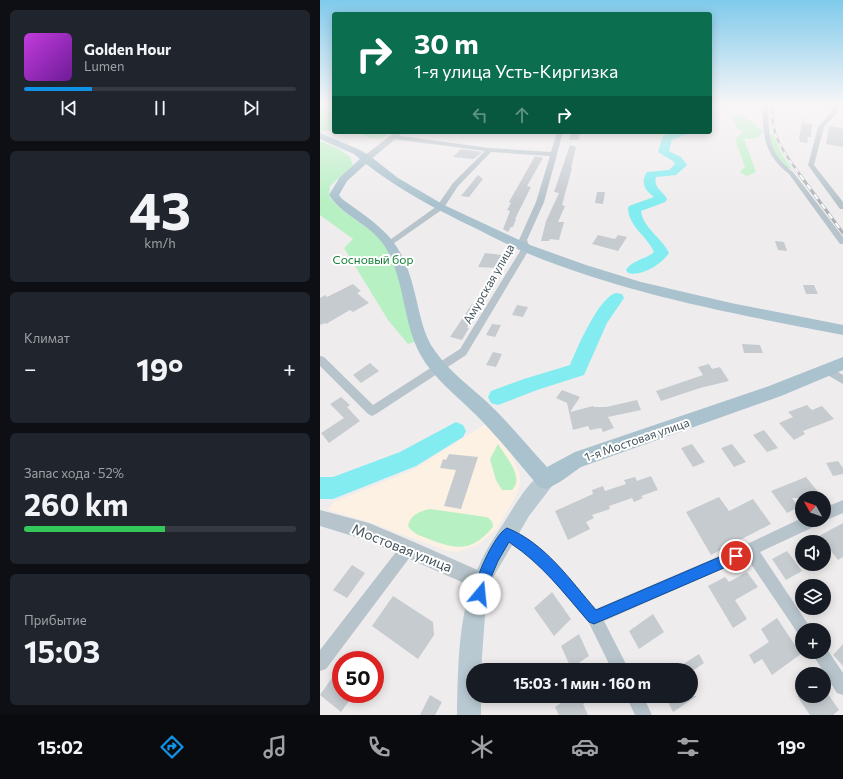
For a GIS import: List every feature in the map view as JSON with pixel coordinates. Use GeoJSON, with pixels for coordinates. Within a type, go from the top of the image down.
{"type":"FeatureCollection","features":[{"type":"Feature","properties":{"kind":"main road"},"geometry":{"type":"LineString","coordinates":[[323,137],[350,148],[367,158],[394,180],[440,208],[526,248],[581,268],[639,286],[731,308],[843,330]]}},
{"type":"Feature","properties":{"kind":"main road"},"geometry":{"type":"LineString","coordinates":[[367,158],[346,176],[337,187],[334,195],[338,202],[381,235],[390,244],[403,268],[418,332],[428,354],[439,368],[483,410],[546,480]]}},
{"type":"Feature","properties":{"kind":"main road"},"geometry":{"type":"LineString","coordinates":[[821,326],[843,337]]}},
{"type":"Feature","properties":{"kind":"main road","name":"1-я Мостовая улица"},"geometry":{"type":"LineString","coordinates":[[469,715],[469,656],[474,618],[482,582],[493,557],[507,534],[529,499],[546,480],[554,473],[575,461],[775,391],[835,366]]}},
{"type":"Feature","properties":{"kind":"street"},"geometry":{"type":"LineString","coordinates":[[367,158],[393,137]]}},
{"type":"Feature","properties":{"kind":"street"},"geometry":{"type":"LineString","coordinates":[[411,137],[489,150],[554,154]]}},
{"type":"Feature","properties":{"kind":"street","name":"Амурская улица"},"geometry":{"type":"LineString","coordinates":[[320,360],[372,411],[463,352],[526,248],[523,240],[540,202],[559,137]]}},
{"type":"Feature","properties":{"kind":"street"},"geometry":{"type":"LineString","coordinates":[[767,137],[772,151],[782,166],[791,172],[812,204],[843,242]]}},
{"type":"Feature","properties":{"kind":"street"},"geometry":{"type":"LineString","coordinates":[[818,137],[811,164],[843,207]]}},
{"type":"Feature","properties":{"kind":"street"},"geometry":{"type":"LineString","coordinates":[[390,244],[440,208],[443,201],[489,150]]}},
{"type":"Feature","properties":{"kind":"street"},"geometry":{"type":"LineString","coordinates":[[835,366],[843,380]]}},
{"type":"Feature","properties":{"kind":"street"},"geometry":{"type":"LineString","coordinates":[[831,512],[843,506]]}},
{"type":"Feature","properties":{"kind":"street","name":"Мостовая улица"},"geometry":{"type":"LineString","coordinates":[[320,518],[369,532],[482,582]]}},
{"type":"Feature","properties":{"kind":"street"},"geometry":{"type":"LineString","coordinates":[[594,618],[750,550],[798,527]]}},
{"type":"Feature","properties":{"kind":"street"},"geometry":{"type":"LineString","coordinates":[[507,534],[532,550],[547,563],[594,618],[617,663]]}},
{"type":"Feature","properties":{"kind":"street"},"geometry":{"type":"LineString","coordinates":[[320,663],[408,548]]}},
{"type":"Feature","properties":{"kind":"street"},"geometry":{"type":"LineString","coordinates":[[750,550],[799,623]]}},
{"type":"Feature","properties":{"kind":"street"},"geometry":{"type":"LineString","coordinates":[[824,659],[843,687]]}},
{"type":"Feature","properties":{"kind":"street"},"geometry":{"type":"LineString","coordinates":[[638,703],[644,715]]}},
{"type":"Feature","properties":{"kind":"shaded area"},"geometry":{"type":"Polygon","coordinates":[[[487,423],[500,438],[512,456],[520,474],[520,484],[517,494],[497,529],[478,545],[457,552],[447,551],[366,521],[328,510],[333,502],[411,471],[487,423]]]}},
{"type":"Feature","properties":{"kind":"green space"},"geometry":{"type":"Polygon","coordinates":[[[737,137],[758,137],[744,139],[756,172],[747,176],[740,172],[745,167],[735,139],[737,137]]]}},
{"type":"Feature","properties":{"kind":"green space"},"geometry":{"type":"Polygon","coordinates":[[[774,137],[782,155],[792,169],[783,165],[773,149],[770,138],[774,137]]]}},
{"type":"Feature","properties":{"kind":"green space","name":"Сосновый бор"},"geometry":{"type":"Polygon","coordinates":[[[320,141],[337,148],[350,157],[353,165],[330,186],[329,196],[340,208],[372,232],[387,247],[400,272],[417,341],[408,344],[388,320],[344,248],[353,239],[320,215],[320,141]]]}},
{"type":"Feature","properties":{"kind":"green space"},"geometry":{"type":"Polygon","coordinates":[[[498,444],[509,460],[515,473],[515,485],[512,490],[502,490],[496,480],[490,459],[498,444]]]}},
{"type":"Feature","properties":{"kind":"green space"},"geometry":{"type":"Polygon","coordinates":[[[430,509],[486,517],[491,521],[493,527],[478,541],[471,545],[456,547],[439,543],[417,534],[408,526],[413,516],[430,509]]]}},
{"type":"Feature","properties":{"kind":"building"},"geometry":{"type":"Polygon","coordinates":[[[570,137],[579,137],[578,140],[569,140],[570,137]]]}},
{"type":"Feature","properties":{"kind":"building"},"geometry":{"type":"Polygon","coordinates":[[[807,137],[808,143],[800,142],[799,138],[807,137]]]}},
{"type":"Feature","properties":{"kind":"building"},"geometry":{"type":"Polygon","coordinates":[[[827,137],[843,137],[843,147],[826,144],[827,137]]]}},
{"type":"Feature","properties":{"kind":"building"},"geometry":{"type":"Polygon","coordinates":[[[570,145],[576,147],[562,205],[565,206],[558,222],[564,222],[559,240],[550,239],[549,241],[541,241],[546,221],[559,193],[554,192],[570,145]]]}},
{"type":"Feature","properties":{"kind":"building"},"geometry":{"type":"Polygon","coordinates":[[[461,149],[482,152],[474,159],[453,157],[461,149]]]}},
{"type":"Feature","properties":{"kind":"building"},"geometry":{"type":"Polygon","coordinates":[[[535,156],[543,158],[527,186],[531,187],[515,219],[513,227],[511,227],[508,232],[503,229],[510,211],[507,210],[511,203],[509,202],[535,156]]]}},
{"type":"Feature","properties":{"kind":"building"},"geometry":{"type":"Polygon","coordinates":[[[478,175],[483,179],[469,197],[461,196],[478,175]]]}},
{"type":"Feature","properties":{"kind":"building"},"geometry":{"type":"Polygon","coordinates":[[[597,192],[605,192],[603,204],[595,203],[597,192]]]}},
{"type":"Feature","properties":{"kind":"building"},"geometry":{"type":"Polygon","coordinates":[[[598,235],[615,239],[618,235],[627,237],[618,251],[592,244],[598,235]]]}},
{"type":"Feature","properties":{"kind":"building"},"geometry":{"type":"Polygon","coordinates":[[[775,241],[784,242],[787,251],[778,250],[775,241]]]}},
{"type":"Feature","properties":{"kind":"building"},"geometry":{"type":"Polygon","coordinates":[[[485,253],[502,255],[497,268],[478,267],[485,253]]]}},
{"type":"Feature","properties":{"kind":"building"},"geometry":{"type":"Polygon","coordinates":[[[353,284],[361,291],[357,293],[369,303],[353,312],[350,310],[326,324],[320,325],[320,298],[325,295],[327,297],[353,284]]]}},
{"type":"Feature","properties":{"kind":"building"},"geometry":{"type":"Polygon","coordinates":[[[803,285],[814,285],[818,294],[806,294],[803,285]]]}},
{"type":"Feature","properties":{"kind":"building"},"geometry":{"type":"Polygon","coordinates":[[[472,304],[480,306],[462,340],[450,337],[472,304]]]}},
{"type":"Feature","properties":{"kind":"building"},"geometry":{"type":"Polygon","coordinates":[[[517,305],[528,307],[523,317],[512,315],[517,305]]]}},
{"type":"Feature","properties":{"kind":"building"},"geometry":{"type":"Polygon","coordinates":[[[492,324],[501,325],[495,337],[486,335],[492,324]]]}},
{"type":"Feature","properties":{"kind":"building"},"geometry":{"type":"Polygon","coordinates":[[[742,344],[760,345],[763,353],[744,353],[742,344]]]}},
{"type":"Feature","properties":{"kind":"building"},"geometry":{"type":"Polygon","coordinates":[[[493,352],[502,354],[496,367],[486,365],[493,352]]]}},
{"type":"Feature","properties":{"kind":"building"},"geometry":{"type":"Polygon","coordinates":[[[370,363],[379,371],[361,383],[353,375],[370,363]]]}},
{"type":"Feature","properties":{"kind":"building"},"geometry":{"type":"Polygon","coordinates":[[[709,364],[712,369],[720,367],[729,381],[700,388],[661,401],[656,391],[703,375],[698,367],[709,364]]]}},
{"type":"Feature","properties":{"kind":"building"},"geometry":{"type":"Polygon","coordinates":[[[562,390],[580,397],[570,412],[593,406],[606,407],[637,400],[641,410],[608,417],[614,428],[603,432],[601,428],[590,430],[588,426],[573,430],[567,403],[556,398],[562,390]]]}},
{"type":"Feature","properties":{"kind":"building"},"geometry":{"type":"Polygon","coordinates":[[[341,397],[350,405],[347,407],[360,421],[329,443],[321,433],[344,418],[330,404],[341,397]]]}},
{"type":"Feature","properties":{"kind":"building"},"geometry":{"type":"Polygon","coordinates":[[[807,405],[812,410],[822,406],[834,419],[803,431],[805,434],[794,440],[779,423],[793,417],[788,412],[807,405]]]}},
{"type":"Feature","properties":{"kind":"building"},"geometry":{"type":"Polygon","coordinates":[[[764,430],[778,448],[767,452],[753,435],[764,430]]]}},
{"type":"Feature","properties":{"kind":"building"},"geometry":{"type":"Polygon","coordinates":[[[692,444],[705,462],[693,467],[681,448],[692,444]]]}},
{"type":"Feature","properties":{"kind":"building"},"geometry":{"type":"Polygon","coordinates":[[[732,444],[746,462],[734,467],[721,448],[732,444]]]}},
{"type":"Feature","properties":{"kind":"building"},"geometry":{"type":"Polygon","coordinates":[[[449,454],[478,457],[461,509],[444,506],[456,470],[440,468],[443,459],[446,460],[449,454]]]}},
{"type":"Feature","properties":{"kind":"building"},"geometry":{"type":"Polygon","coordinates":[[[838,461],[843,468],[843,474],[833,476],[826,463],[838,461]]]}},
{"type":"Feature","properties":{"kind":"building"},"geometry":{"type":"Polygon","coordinates":[[[651,476],[658,490],[641,496],[643,498],[634,502],[632,498],[609,506],[610,509],[592,515],[594,518],[586,522],[590,529],[568,540],[555,511],[593,494],[592,490],[603,486],[605,491],[626,484],[624,480],[635,477],[637,481],[651,476]]]}},
{"type":"Feature","properties":{"kind":"building"},"geometry":{"type":"Polygon","coordinates":[[[806,477],[817,491],[795,491],[795,498],[792,498],[795,502],[795,509],[787,513],[771,491],[806,477]]]}},
{"type":"Feature","properties":{"kind":"building"},"geometry":{"type":"Polygon","coordinates":[[[719,497],[729,511],[753,499],[771,524],[711,555],[686,512],[719,497]]]}},
{"type":"Feature","properties":{"kind":"building"},"geometry":{"type":"Polygon","coordinates":[[[843,523],[843,557],[838,560],[831,551],[831,535],[821,535],[843,523]]]}},
{"type":"Feature","properties":{"kind":"building"},"geometry":{"type":"Polygon","coordinates":[[[787,551],[795,562],[795,571],[802,571],[786,580],[772,559],[787,551]]]}},
{"type":"Feature","properties":{"kind":"building"},"geometry":{"type":"Polygon","coordinates":[[[352,565],[365,573],[347,598],[333,590],[352,565]]]}},
{"type":"Feature","properties":{"kind":"building"},"geometry":{"type":"Polygon","coordinates":[[[747,572],[758,587],[735,600],[747,619],[733,628],[708,586],[725,577],[729,582],[747,572]]]}},
{"type":"Feature","properties":{"kind":"building"},"geometry":{"type":"Polygon","coordinates":[[[552,592],[571,619],[554,636],[534,608],[552,592]]]}},
{"type":"Feature","properties":{"kind":"building"},"geometry":{"type":"Polygon","coordinates":[[[393,596],[433,622],[434,635],[418,659],[372,626],[393,596]]]}},
{"type":"Feature","properties":{"kind":"building"},"geometry":{"type":"Polygon","coordinates":[[[653,614],[664,632],[639,649],[629,631],[653,614]]]}},
{"type":"Feature","properties":{"kind":"building"},"geometry":{"type":"Polygon","coordinates":[[[777,618],[795,645],[795,658],[772,675],[762,659],[754,664],[749,655],[769,642],[761,629],[777,618]]]}},
{"type":"Feature","properties":{"kind":"building"},"geometry":{"type":"Polygon","coordinates":[[[579,634],[589,656],[578,663],[569,663],[561,646],[579,634]]]}},
{"type":"Feature","properties":{"kind":"building"},"geometry":{"type":"Polygon","coordinates":[[[843,644],[843,666],[833,655],[843,644]]]}},
{"type":"Feature","properties":{"kind":"building"},"geometry":{"type":"Polygon","coordinates":[[[699,654],[704,663],[698,667],[698,663],[685,663],[699,654]]]}},
{"type":"Feature","properties":{"kind":"building"},"geometry":{"type":"Polygon","coordinates":[[[332,678],[332,703],[348,703],[341,712],[320,695],[332,678]]]}},
{"type":"Feature","properties":{"kind":"building"},"geometry":{"type":"Polygon","coordinates":[[[430,695],[442,702],[435,715],[420,715],[430,695]]]}},
{"type":"Feature","properties":{"kind":"building"},"geometry":{"type":"Polygon","coordinates":[[[831,698],[839,710],[833,715],[810,715],[802,703],[831,703],[831,698]]]}},
{"type":"Feature","properties":{"kind":"building"},"geometry":{"type":"Polygon","coordinates":[[[561,703],[584,703],[583,704],[588,715],[559,715],[555,707],[561,703]]]}},
{"type":"Feature","properties":{"kind":"building"},"geometry":{"type":"Polygon","coordinates":[[[668,703],[686,703],[673,712],[668,703]]]}},
{"type":"Feature","properties":{"kind":"waterway"},"geometry":{"type":"LineString","coordinates":[[633,270],[654,260],[662,253],[655,242],[641,227],[635,216],[634,209],[661,199],[659,195],[651,189],[649,181],[651,174],[672,173],[681,165],[677,159],[663,152],[667,138],[669,137]]}},
{"type":"Feature","properties":{"kind":"waterway"},"geometry":{"type":"LineString","coordinates":[[498,397],[531,384],[577,370],[589,341],[604,314],[616,298]]}},
{"type":"Feature","properties":{"kind":"waterway"},"geometry":{"type":"LineString","coordinates":[[320,488],[333,488],[408,459],[456,431]]}},
{"type":"Feature","properties":{"kind":"railway"},"geometry":{"type":"LineString","coordinates":[[777,137],[784,151],[801,176]]}},
{"type":"Feature","properties":{"kind":"railway"},"geometry":{"type":"LineString","coordinates":[[800,175],[843,233]]}},
{"type":"Feature","properties":{"kind":"route"},"geometry":{"type":"LineString","coordinates":[[480,594],[482,582],[493,557],[507,534],[532,550],[547,563],[594,618],[736,556]]}}]}
